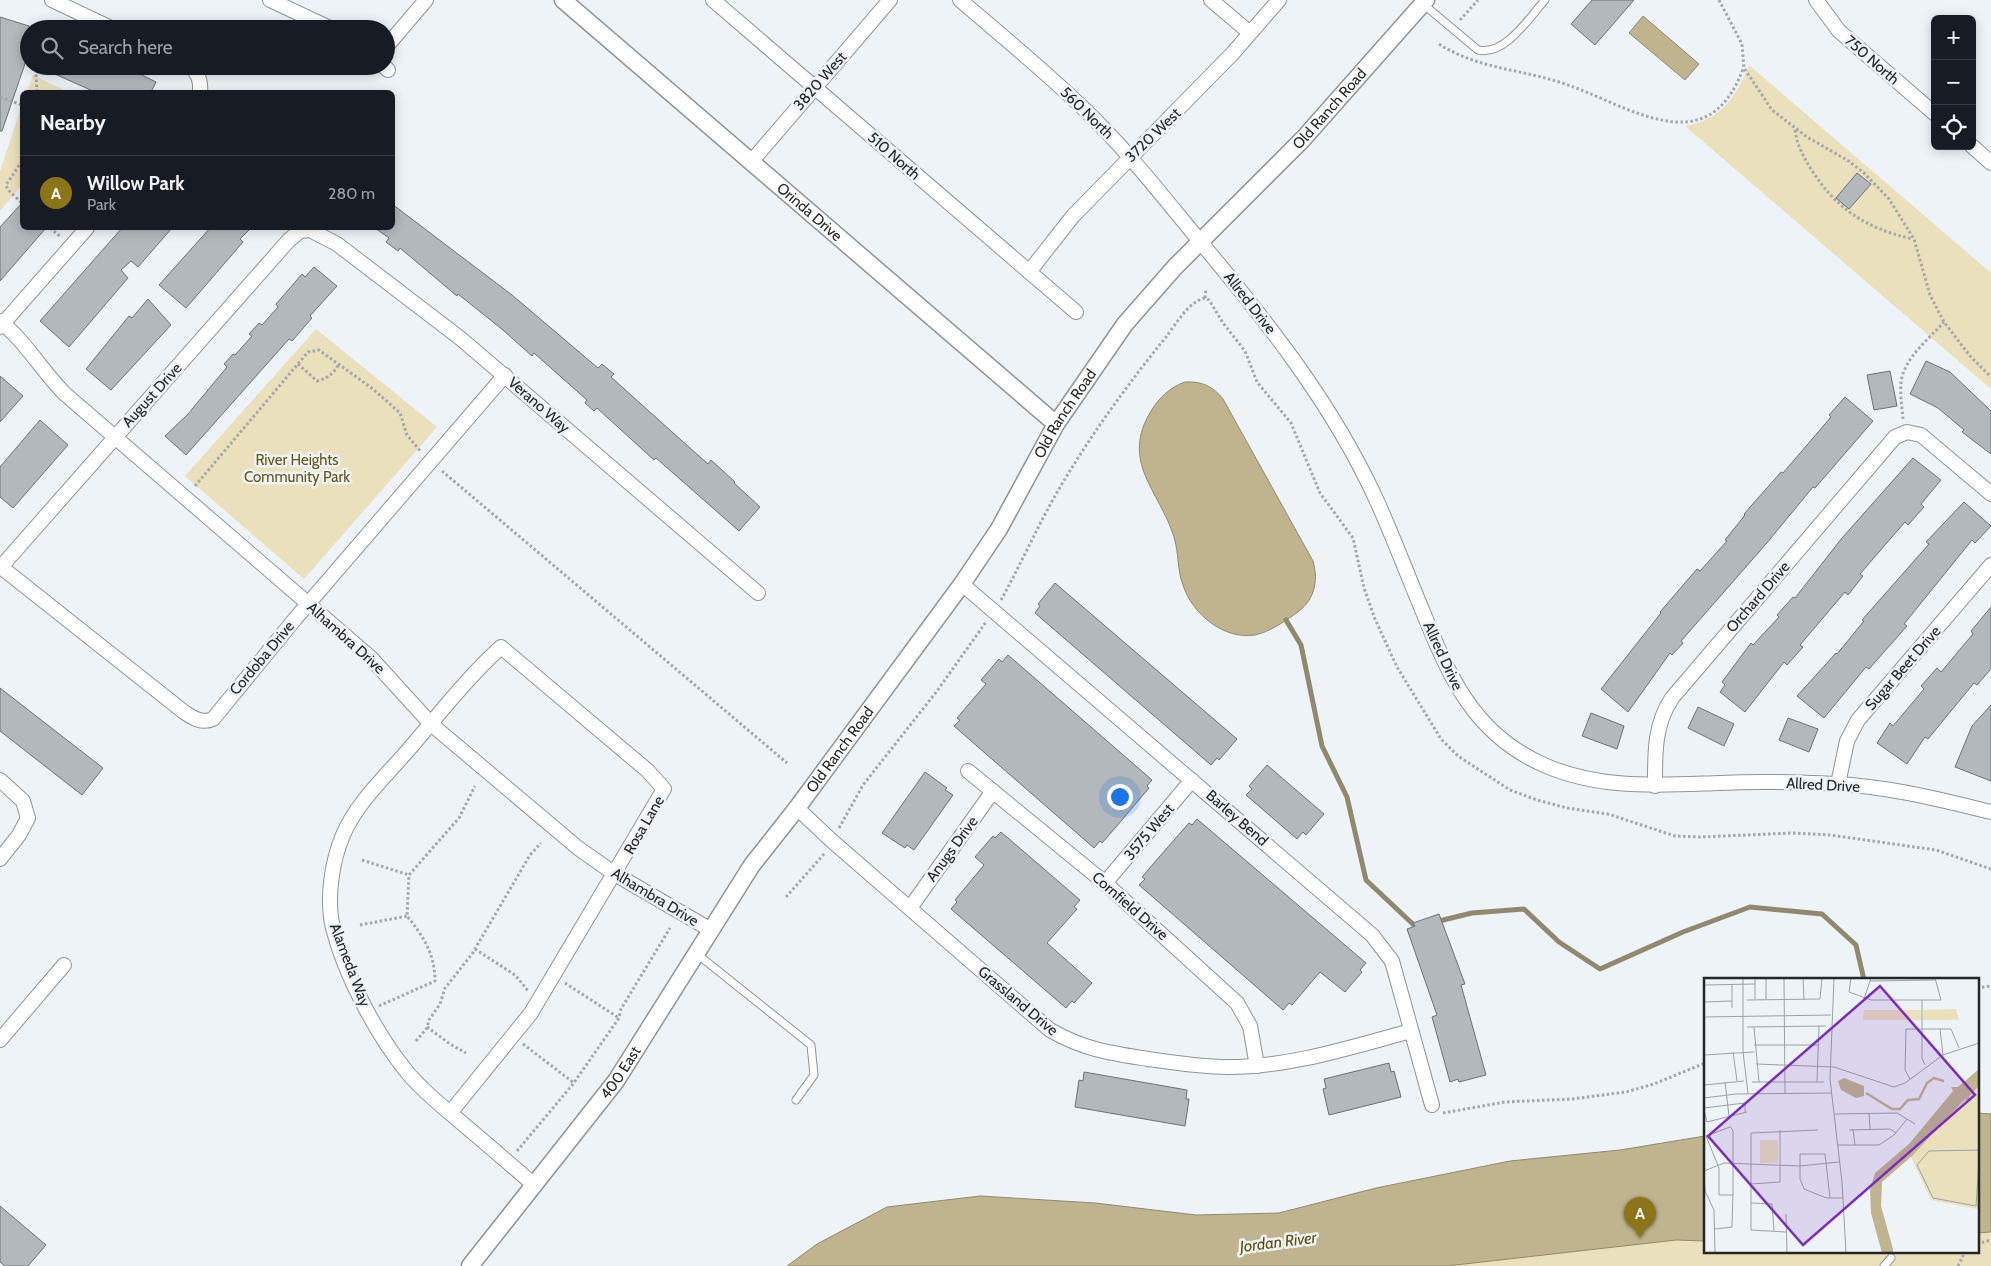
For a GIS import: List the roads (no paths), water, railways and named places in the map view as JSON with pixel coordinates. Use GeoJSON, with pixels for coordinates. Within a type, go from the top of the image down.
{"type":"FeatureCollection","features":[{"type":"Feature","properties":{"kind":"street"},"geometry":{"type":"LineString","coordinates":[[52,0],[94,20]]}},
{"type":"Feature","properties":{"kind":"street"},"geometry":{"type":"LineString","coordinates":[[270,0],[313,20]]}},
{"type":"Feature","properties":{"kind":"street"},"geometry":{"type":"LineString","coordinates":[[395,36],[426,0]]}},
{"type":"Feature","properties":{"kind":"street","name":"Orinda Drive"},"geometry":{"type":"LineString","coordinates":[[563,0],[1056,424]]}},
{"type":"Feature","properties":{"kind":"street","name":"510 North"},"geometry":{"type":"LineString","coordinates":[[713,0],[1076,312]]}},
{"type":"Feature","properties":{"kind":"street","name":"3820 West"},"geometry":{"type":"LineString","coordinates":[[751,162],[890,0]]}},
{"type":"Feature","properties":{"kind":"street","name":"560 North"},"geometry":{"type":"LineString","coordinates":[[960,0],[1066,92],[1130,157],[1200,241]]}},
{"type":"Feature","properties":{"kind":"street"},"geometry":{"type":"LineString","coordinates":[[1211,0],[1250,33]]}},
{"type":"Feature","properties":{"kind":"street","name":"3720 West"},"geometry":{"type":"LineString","coordinates":[[1029,272],[1073,216],[1190,98],[1279,0]]}},
{"type":"Feature","properties":{"kind":"street","name":"750 North"},"geometry":{"type":"LineString","coordinates":[[1816,0],[1839,31],[1931,111]]}},
{"type":"Feature","properties":{"kind":"street","name":"Old Ranch Road"},"geometry":{"type":"LineString","coordinates":[[752,865],[797,808],[962,584],[999,529],[1056,424],[1125,324],[1200,241],[1303,139],[1425,2]]}},
{"type":"Feature","properties":{"kind":"street"},"geometry":{"type":"LineString","coordinates":[[1976,149],[1991,162]]}},
{"type":"Feature","properties":{"kind":"street"},"geometry":{"type":"LineString","coordinates":[[1,324],[85,230]]}},
{"type":"Feature","properties":{"kind":"street","name":"Verano Way"},"geometry":{"type":"LineString","coordinates":[[310,230],[337,244],[505,375],[758,593]]}},
{"type":"Feature","properties":{"kind":"street","name":"August Drive"},"geometry":{"type":"LineString","coordinates":[[0,568],[289,240],[300,232],[310,230]]}},
{"type":"Feature","properties":{"kind":"street","name":"Allred Drive"},"geometry":{"type":"LineString","coordinates":[[1200,241],[1286,349],[1347,443],[1376,498],[1443,662],[1464,699],[1477,715],[1513,748],[1555,769],[1603,782],[1655,786],[1756,782],[1838,784],[1877,789],[1991,812]]}},
{"type":"Feature","properties":{"kind":"street","name":"Alhambra Drive"},"geometry":{"type":"LineString","coordinates":[[1,324],[27,348],[51,380],[370,657],[431,724],[578,848],[615,874],[711,930]]}},
{"type":"Feature","properties":{"kind":"street","name":"Cordoba Drive"},"geometry":{"type":"LineString","coordinates":[[0,568],[184,712],[206,722],[213,719],[308,603],[505,375]]}},
{"type":"Feature","properties":{"kind":"street","name":"Orchard Drive"},"geometry":{"type":"LineString","coordinates":[[1655,786],[1656,739],[1661,717],[1672,698],[1890,443],[1902,433],[1905,426],[1926,438],[1991,494]]}},
{"type":"Feature","properties":{"kind":"street","name":"Sugar Beet Drive"},"geometry":{"type":"LineString","coordinates":[[1838,784],[1847,741],[1858,720],[1991,565]]}},
{"type":"Feature","properties":{"kind":"street","name":"Barley Bend"},"geometry":{"type":"LineString","coordinates":[[962,584],[1384,947],[1392,961],[1432,1105]]}},
{"type":"Feature","properties":{"kind":"street","name":"Alameda Way"},"geometry":{"type":"LineString","coordinates":[[501,647],[431,724],[358,810],[343,835],[333,868],[330,904],[333,927],[340,947],[362,1002],[382,1038],[407,1072],[450,1113],[534,1185]]}},
{"type":"Feature","properties":{"kind":"street","name":"Rosa Lane"},"geometry":{"type":"LineString","coordinates":[[450,1113],[530,1013],[615,874],[664,789],[648,771],[501,647]]}},
{"type":"Feature","properties":{"kind":"street","name":"Cornfield Drive"},"geometry":{"type":"LineString","coordinates":[[968,771],[1105,883],[1237,1003],[1250,1026],[1257,1066]]}},
{"type":"Feature","properties":{"kind":"street"},"geometry":{"type":"LineString","coordinates":[[0,780],[23,801],[28,810],[28,818],[19,835],[0,859]]}},
{"type":"Feature","properties":{"kind":"street","name":"3575 West"},"geometry":{"type":"LineString","coordinates":[[1105,883],[1192,780]]}},
{"type":"Feature","properties":{"kind":"street","name":"Anugs Drive"},"geometry":{"type":"LineString","coordinates":[[910,908],[993,791]]}},
{"type":"Feature","properties":{"kind":"street","name":"Grassland Drive"},"geometry":{"type":"LineString","coordinates":[[797,808],[1050,1030],[1077,1045],[1117,1054],[1191,1065],[1257,1066],[1300,1060],[1411,1031]]}},
{"type":"Feature","properties":{"kind":"street","name":"400 East"},"geometry":{"type":"LineString","coordinates":[[470,1266],[616,1080],[752,865]]}},
{"type":"Feature","properties":{"kind":"street"},"geometry":{"type":"LineString","coordinates":[[0,1040],[64,965]]}},
{"type":"Feature","properties":{"kind":"lane"},"geometry":{"type":"LineString","coordinates":[[1425,2],[1478,50],[1486,52],[1498,47],[1517,32],[1545,0]]}},
{"type":"Feature","properties":{"kind":"lane"},"geometry":{"type":"LineString","coordinates":[[696,954],[811,1046],[814,1075],[796,1100]]}},
{"type":"Feature","properties":{"kind":"lane"},"geometry":{"type":"LineString","coordinates":[[1884,1266],[1891,1258]]}},
{"type":"Feature","properties":{"kind":"water"},"geometry":{"type":"Polygon","coordinates":[[[1643,16],[1699,64],[1685,80],[1629,33],[1643,16]]]}},
{"type":"Feature","properties":{"kind":"water"},"geometry":{"type":"Polygon","coordinates":[[[1185,382],[1196,382],[1206,385],[1223,399],[1313,561],[1315,584],[1307,604],[1286,620],[1260,634],[1243,635],[1221,629],[1211,623],[1194,606],[1187,596],[1181,579],[1174,537],[1145,476],[1139,446],[1142,429],[1151,411],[1165,394],[1185,382]]]}},
{"type":"Feature","properties":{"kind":"water"},"geometry":{"type":"Polygon","coordinates":[[[1978,1113],[1991,1114],[1991,1232],[1978,1233],[1978,1113]]]}},
{"type":"Feature","properties":{"kind":"water","name":"Jordan River"},"geometry":{"type":"Polygon","coordinates":[[[1704,1136],[1704,1241],[1676,1240],[1447,1266],[787,1266],[817,1244],[887,1207],[980,1196],[1095,1203],[1196,1215],[1279,1213],[1376,1188],[1510,1161],[1620,1150],[1704,1136]]]}},
{"type":"Feature","properties":{"kind":"waterway"},"geometry":{"type":"LineString","coordinates":[[1286,620],[1301,645],[1322,746],[1347,797],[1366,880],[1416,927],[1420,926]]}},
{"type":"Feature","properties":{"kind":"waterway"},"geometry":{"type":"LineString","coordinates":[[1435,922],[1472,913],[1524,909],[1559,942],[1600,969],[1683,932],[1750,907],[1822,914],[1856,945],[1864,978]]}},
{"type":"Feature","properties":{"kind":"place","name":"Willow Park"},"geometry":{"type":"Point","coordinates":[1640,1238]}},
{"type":"Feature","properties":{"kind":"park label","name":"River Heights Community Park"},"geometry":{"type":"Point","coordinates":[297,468]}}]}
